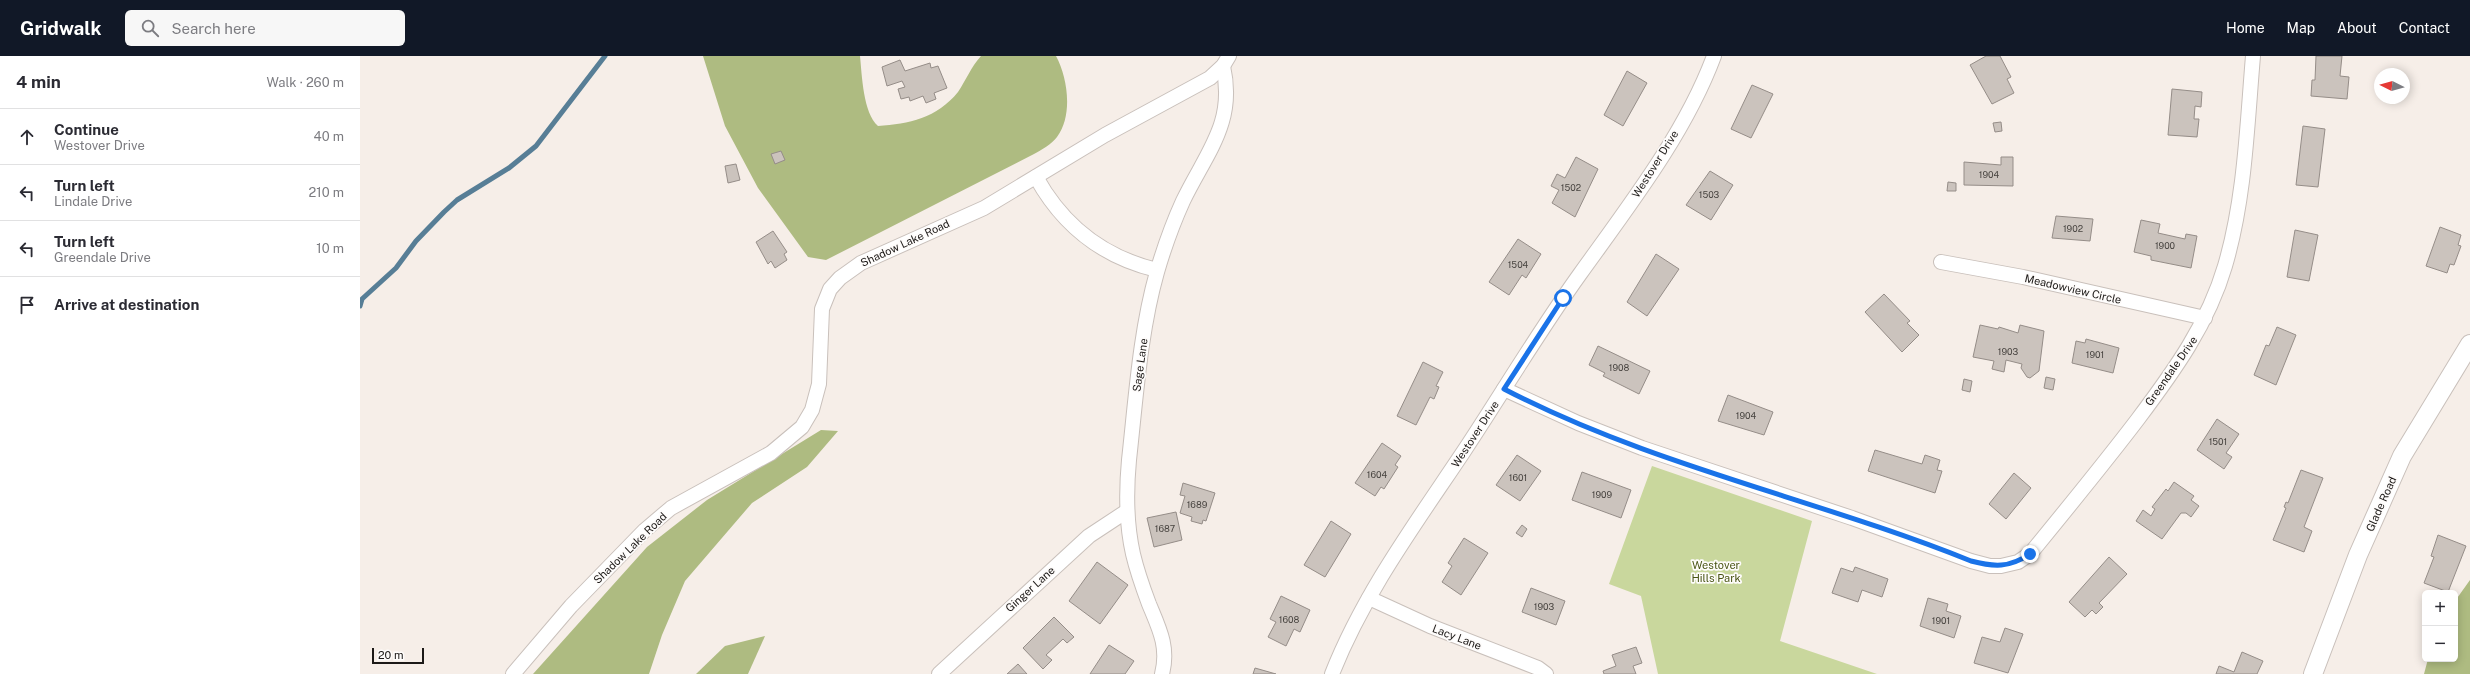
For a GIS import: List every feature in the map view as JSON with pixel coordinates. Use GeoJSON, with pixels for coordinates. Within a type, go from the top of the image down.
{"type":"FeatureCollection","features":[{"type":"Feature","properties":{"kind":"street","name":"Westover Drive"},"geometry":{"type":"LineString","coordinates":[[1332,674],[1369,598],[1420,515],[1563,298],[1652,170],[1695,97],[1714,56]]}},
{"type":"Feature","properties":{"kind":"street","name":"Greendale Drive"},"geometry":{"type":"LineString","coordinates":[[1504,389],[1578,423],[1642,448],[1852,518],[1971,561],[1990,566],[2004,566],[2018,562],[2030,554],[2054,525],[2162,387],[2186,353],[2205,318],[2225,266],[2236,220],[2244,162],[2253,56]]}},
{"type":"Feature","properties":{"kind":"street","name":"Shadow Lake Road"},"geometry":{"type":"LineString","coordinates":[[513,674],[571,606],[645,530],[672,508],[770,453],[802,427],[812,410],[819,384],[822,309],[830,289],[840,278],[861,263],[984,208],[1105,134],[1210,78],[1226,61]]}},
{"type":"Feature","properties":{"kind":"street","name":"Sage Lane"},"geometry":{"type":"LineString","coordinates":[[1162,674],[1165,655],[1164,641],[1141,580],[1134,555],[1127,511],[1128,472],[1139,369],[1150,297],[1157,270],[1184,201],[1221,128],[1227,99],[1226,61]]}},
{"type":"Feature","properties":{"kind":"street"},"geometry":{"type":"LineString","coordinates":[[1036,177],[1064,219],[1087,240],[1123,260],[1157,270]]}},
{"type":"Feature","properties":{"kind":"street","name":"Meadowview Circle"},"geometry":{"type":"LineString","coordinates":[[1941,262],[2023,277],[2205,318]]}},
{"type":"Feature","properties":{"kind":"street","name":"Glade Road"},"geometry":{"type":"LineString","coordinates":[[2313,674],[2358,555],[2402,456],[2470,344]]}},
{"type":"Feature","properties":{"kind":"street","name":"Ginger Lane"},"geometry":{"type":"LineString","coordinates":[[939,674],[1089,536],[1127,511]]}},
{"type":"Feature","properties":{"kind":"street","name":"Lacy Lane"},"geometry":{"type":"LineString","coordinates":[[1369,598],[1430,626],[1538,668],[1546,674]]}},
{"type":"Feature","properties":{"kind":"green space"},"geometry":{"type":"Polygon","coordinates":[[[703,56],[860,56],[866,103],[873,120],[878,126],[901,124],[922,118],[941,108],[958,92],[971,69],[981,56],[1056,56],[1066,86],[1067,108],[1062,128],[1055,140],[1046,147],[826,260],[808,257],[758,188],[725,126],[703,56]]]}},
{"type":"Feature","properties":{"kind":"green space"},"geometry":{"type":"Polygon","coordinates":[[[821,430],[838,431],[807,467],[752,503],[685,581],[662,635],[649,674],[533,674],[647,547],[707,500],[821,430]]]}},
{"type":"Feature","properties":{"kind":"green space","name":"Westover Hills Park"},"geometry":{"type":"Polygon","coordinates":[[[1652,466],[1812,521],[1780,641],[1877,674],[1658,674],[1641,596],[1609,584],[1652,466]]]}},
{"type":"Feature","properties":{"kind":"green space"},"geometry":{"type":"Polygon","coordinates":[[[2470,580],[2470,674],[2424,674],[2427,662],[2458,662],[2458,597],[2470,580]]]}},
{"type":"Feature","properties":{"kind":"green space"},"geometry":{"type":"Polygon","coordinates":[[[765,636],[748,674],[696,674],[725,646],[765,636]]]}},
{"type":"Feature","properties":{"kind":"building"},"geometry":{"type":"Polygon","coordinates":[[[1986,56],[2000,56],[2011,77],[2007,79],[2014,93],[1992,104],[1970,65],[1986,56]]]}},
{"type":"Feature","properties":{"kind":"building"},"geometry":{"type":"Polygon","coordinates":[[[2316,56],[2342,56],[2340,76],[2349,77],[2347,99],[2311,96],[2312,80],[2315,80],[2316,56]]]}},
{"type":"Feature","properties":{"kind":"building"},"geometry":{"type":"Polygon","coordinates":[[[900,60],[905,71],[930,63],[931,68],[938,66],[947,88],[934,93],[936,99],[926,103],[923,96],[910,101],[909,97],[901,99],[898,89],[905,87],[902,81],[887,86],[882,67],[900,60]]]}},
{"type":"Feature","properties":{"kind":"building"},"geometry":{"type":"Polygon","coordinates":[[[1627,71],[1647,83],[1623,126],[1604,115],[1627,71]]]}},
{"type":"Feature","properties":{"kind":"building"},"geometry":{"type":"Polygon","coordinates":[[[1752,85],[1773,94],[1751,138],[1731,129],[1752,85]]]}},
{"type":"Feature","properties":{"kind":"building"},"geometry":{"type":"Polygon","coordinates":[[[2172,89],[2202,92],[2201,107],[2195,106],[2194,119],[2199,119],[2197,137],[2168,135],[2172,89]]]}},
{"type":"Feature","properties":{"kind":"building"},"geometry":{"type":"Polygon","coordinates":[[[2001,122],[2002,131],[1995,132],[1993,123],[2001,122]]]}},
{"type":"Feature","properties":{"kind":"building"},"geometry":{"type":"Polygon","coordinates":[[[2303,126],[2325,129],[2318,187],[2296,185],[2303,126]]]}},
{"type":"Feature","properties":{"kind":"building"},"geometry":{"type":"Polygon","coordinates":[[[781,151],[785,160],[775,164],[771,154],[781,151]]]}},
{"type":"Feature","properties":{"kind":"building"},"geometry":{"type":"Polygon","coordinates":[[[1576,157],[1598,169],[1575,217],[1552,203],[1559,190],[1551,186],[1557,174],[1565,178],[1576,157]]]}},
{"type":"Feature","properties":{"kind":"building"},"geometry":{"type":"Polygon","coordinates":[[[2001,157],[2013,157],[2013,186],[1964,185],[1964,162],[2001,165],[2001,157]]]}},
{"type":"Feature","properties":{"kind":"building"},"geometry":{"type":"Polygon","coordinates":[[[736,164],[740,180],[728,183],[725,166],[736,164]]]}},
{"type":"Feature","properties":{"kind":"building"},"geometry":{"type":"Polygon","coordinates":[[[1710,171],[1733,185],[1711,220],[1686,205],[1710,171]]]}},
{"type":"Feature","properties":{"kind":"building"},"geometry":{"type":"Polygon","coordinates":[[[1948,182],[1956,183],[1956,191],[1947,191],[1948,182]]]}},
{"type":"Feature","properties":{"kind":"building"},"geometry":{"type":"Polygon","coordinates":[[[2056,216],[2093,219],[2090,241],[2052,238],[2056,216]]]}},
{"type":"Feature","properties":{"kind":"building"},"geometry":{"type":"Polygon","coordinates":[[[2141,220],[2160,224],[2158,233],[2185,239],[2186,234],[2197,236],[2191,268],[2151,260],[2151,256],[2134,252],[2141,220]]]}},
{"type":"Feature","properties":{"kind":"building"},"geometry":{"type":"Polygon","coordinates":[[[2440,227],[2461,235],[2458,245],[2461,246],[2454,265],[2450,264],[2447,273],[2426,266],[2440,227]]]}},
{"type":"Feature","properties":{"kind":"building"},"geometry":{"type":"Polygon","coordinates":[[[2295,230],[2318,235],[2309,281],[2287,277],[2295,230]]]}},
{"type":"Feature","properties":{"kind":"building"},"geometry":{"type":"Polygon","coordinates":[[[773,231],[787,252],[784,254],[787,260],[775,268],[771,261],[768,264],[756,242],[773,231]]]}},
{"type":"Feature","properties":{"kind":"building"},"geometry":{"type":"Polygon","coordinates":[[[1518,239],[1541,254],[1526,278],[1522,275],[1509,295],[1489,282],[1518,239]]]}},
{"type":"Feature","properties":{"kind":"building"},"geometry":{"type":"Polygon","coordinates":[[[1656,254],[1679,269],[1647,316],[1627,302],[1656,254]]]}},
{"type":"Feature","properties":{"kind":"building"},"geometry":{"type":"Polygon","coordinates":[[[1884,294],[1910,321],[1907,323],[1919,335],[1902,352],[1865,312],[1884,294]]]}},
{"type":"Feature","properties":{"kind":"building"},"geometry":{"type":"Polygon","coordinates":[[[1980,325],[1998,329],[1999,327],[2018,333],[2020,325],[2044,331],[2039,371],[2030,378],[2027,377],[2021,368],[2022,364],[2006,360],[2004,372],[1992,369],[1994,361],[1973,357],[1980,325]]]}},
{"type":"Feature","properties":{"kind":"building"},"geometry":{"type":"Polygon","coordinates":[[[2277,327],[2296,335],[2276,385],[2254,375],[2266,345],[2269,346],[2277,327]]]}},
{"type":"Feature","properties":{"kind":"building"},"geometry":{"type":"Polygon","coordinates":[[[2086,339],[2119,348],[2113,373],[2072,363],[2076,341],[2085,343],[2086,339]]]}},
{"type":"Feature","properties":{"kind":"building"},"geometry":{"type":"Polygon","coordinates":[[[1598,346],[1650,371],[1639,394],[1603,376],[1605,373],[1589,365],[1598,346]]]}},
{"type":"Feature","properties":{"kind":"building"},"geometry":{"type":"Polygon","coordinates":[[[1423,362],[1443,372],[1436,386],[1439,387],[1434,399],[1430,397],[1416,425],[1397,416],[1423,362]]]}},
{"type":"Feature","properties":{"kind":"building"},"geometry":{"type":"Polygon","coordinates":[[[2046,377],[2055,379],[2053,390],[2044,388],[2046,377]]]}},
{"type":"Feature","properties":{"kind":"building"},"geometry":{"type":"Polygon","coordinates":[[[1964,379],[1972,381],[1970,392],[1962,390],[1964,379]]]}},
{"type":"Feature","properties":{"kind":"building"},"geometry":{"type":"Polygon","coordinates":[[[1728,395],[1773,412],[1764,435],[1718,421],[1728,395]]]}},
{"type":"Feature","properties":{"kind":"building"},"geometry":{"type":"Polygon","coordinates":[[[2217,419],[2239,434],[2226,453],[2232,457],[2224,469],[2197,450],[2217,419]]]}},
{"type":"Feature","properties":{"kind":"building"},"geometry":{"type":"Polygon","coordinates":[[[1382,443],[1401,456],[1395,465],[1398,467],[1384,489],[1381,487],[1375,496],[1355,483],[1382,443]]]}},
{"type":"Feature","properties":{"kind":"building"},"geometry":{"type":"Polygon","coordinates":[[[1875,450],[1922,464],[1925,455],[1940,460],[1937,470],[1942,471],[1935,493],[1868,471],[1875,450]]]}},
{"type":"Feature","properties":{"kind":"building"},"geometry":{"type":"Polygon","coordinates":[[[1517,455],[1541,471],[1520,501],[1496,485],[1517,455]]]}},
{"type":"Feature","properties":{"kind":"building"},"geometry":{"type":"Polygon","coordinates":[[[2301,470],[2323,478],[2304,527],[2312,531],[2304,552],[2273,540],[2286,508],[2284,507],[2286,502],[2288,503],[2301,470]]]}},
{"type":"Feature","properties":{"kind":"building"},"geometry":{"type":"Polygon","coordinates":[[[1582,472],[1631,490],[1621,518],[1572,500],[1582,472]]]}},
{"type":"Feature","properties":{"kind":"building"},"geometry":{"type":"Polygon","coordinates":[[[2014,473],[2031,488],[2006,519],[1989,504],[2014,473]]]}},
{"type":"Feature","properties":{"kind":"building"},"geometry":{"type":"Polygon","coordinates":[[[2174,482],[2194,496],[2191,500],[2199,506],[2191,517],[2186,513],[2181,513],[2162,539],[2136,521],[2143,510],[2151,516],[2155,509],[2152,507],[2166,489],[2168,491],[2174,482]]]}},
{"type":"Feature","properties":{"kind":"building"},"geometry":{"type":"Polygon","coordinates":[[[1183,483],[1215,493],[1206,521],[1203,520],[1202,524],[1191,521],[1192,517],[1180,513],[1185,496],[1180,495],[1183,483]]]}},
{"type":"Feature","properties":{"kind":"building"},"geometry":{"type":"Polygon","coordinates":[[[1176,512],[1182,540],[1154,547],[1147,518],[1176,512]]]}},
{"type":"Feature","properties":{"kind":"building"},"geometry":{"type":"Polygon","coordinates":[[[1331,521],[1351,534],[1325,577],[1304,565],[1331,521]]]}},
{"type":"Feature","properties":{"kind":"building"},"geometry":{"type":"Polygon","coordinates":[[[1522,525],[1527,529],[1522,537],[1516,533],[1522,525]]]}},
{"type":"Feature","properties":{"kind":"building"},"geometry":{"type":"Polygon","coordinates":[[[2438,535],[2466,546],[2449,590],[2443,590],[2424,583],[2434,557],[2431,556],[2438,535]]]}},
{"type":"Feature","properties":{"kind":"building"},"geometry":{"type":"Polygon","coordinates":[[[1464,538],[1488,553],[1461,595],[1442,582],[1452,566],[1448,563],[1464,538]]]}},
{"type":"Feature","properties":{"kind":"building"},"geometry":{"type":"Polygon","coordinates":[[[2109,557],[2127,574],[2099,603],[2103,607],[2096,614],[2092,610],[2085,617],[2069,602],[2109,557]]]}},
{"type":"Feature","properties":{"kind":"building"},"geometry":{"type":"Polygon","coordinates":[[[1097,562],[1128,585],[1100,624],[1069,601],[1097,562]]]}},
{"type":"Feature","properties":{"kind":"building"},"geometry":{"type":"Polygon","coordinates":[[[1855,567],[1888,579],[1882,597],[1862,590],[1858,602],[1832,593],[1841,568],[1853,572],[1855,567]]]}},
{"type":"Feature","properties":{"kind":"building"},"geometry":{"type":"Polygon","coordinates":[[[1531,588],[1565,601],[1556,625],[1522,612],[1531,588]]]}},
{"type":"Feature","properties":{"kind":"building"},"geometry":{"type":"Polygon","coordinates":[[[1281,596],[1310,610],[1300,632],[1294,629],[1286,646],[1268,637],[1276,622],[1270,619],[1281,596]]]}},
{"type":"Feature","properties":{"kind":"building"},"geometry":{"type":"Polygon","coordinates":[[[1928,598],[1948,604],[1946,611],[1961,616],[1954,638],[1920,626],[1928,598]]]}},
{"type":"Feature","properties":{"kind":"building"},"geometry":{"type":"Polygon","coordinates":[[[1054,617],[1074,637],[1067,643],[1063,639],[1046,655],[1052,660],[1043,669],[1023,648],[1054,617]]]}},
{"type":"Feature","properties":{"kind":"building"},"geometry":{"type":"Polygon","coordinates":[[[2005,628],[2023,634],[2008,673],[1974,663],[1982,637],[2000,642],[2005,628]]]}},
{"type":"Feature","properties":{"kind":"building"},"geometry":{"type":"Polygon","coordinates":[[[1109,645],[1134,661],[1125,674],[1090,674],[1109,645]]]}},
{"type":"Feature","properties":{"kind":"building"},"geometry":{"type":"Polygon","coordinates":[[[1636,647],[1642,663],[1633,666],[1636,674],[1604,674],[1603,671],[1616,666],[1612,655],[1636,647]]]}},
{"type":"Feature","properties":{"kind":"building"},"geometry":{"type":"Polygon","coordinates":[[[2242,652],[2263,661],[2257,674],[2216,674],[2219,666],[2234,672],[2242,652]]]}},
{"type":"Feature","properties":{"kind":"building"},"geometry":{"type":"Polygon","coordinates":[[[1018,664],[1027,674],[1007,674],[1018,664]]]}},
{"type":"Feature","properties":{"kind":"building"},"geometry":{"type":"Polygon","coordinates":[[[1255,668],[1276,674],[1253,674],[1255,668]]]}},
{"type":"Feature","properties":{"kind":"waterway"},"geometry":{"type":"LineString","coordinates":[[360,306],[362,299],[396,268],[416,241],[457,200],[509,168],[536,146],[605,56]]}},
{"type":"Feature","properties":{"kind":"route"},"geometry":{"type":"LineString","coordinates":[[1563,298],[1504,389],[1578,423],[1642,448],[1852,518],[1971,561],[1996,567],[2018,562],[2030,554]]}}]}
